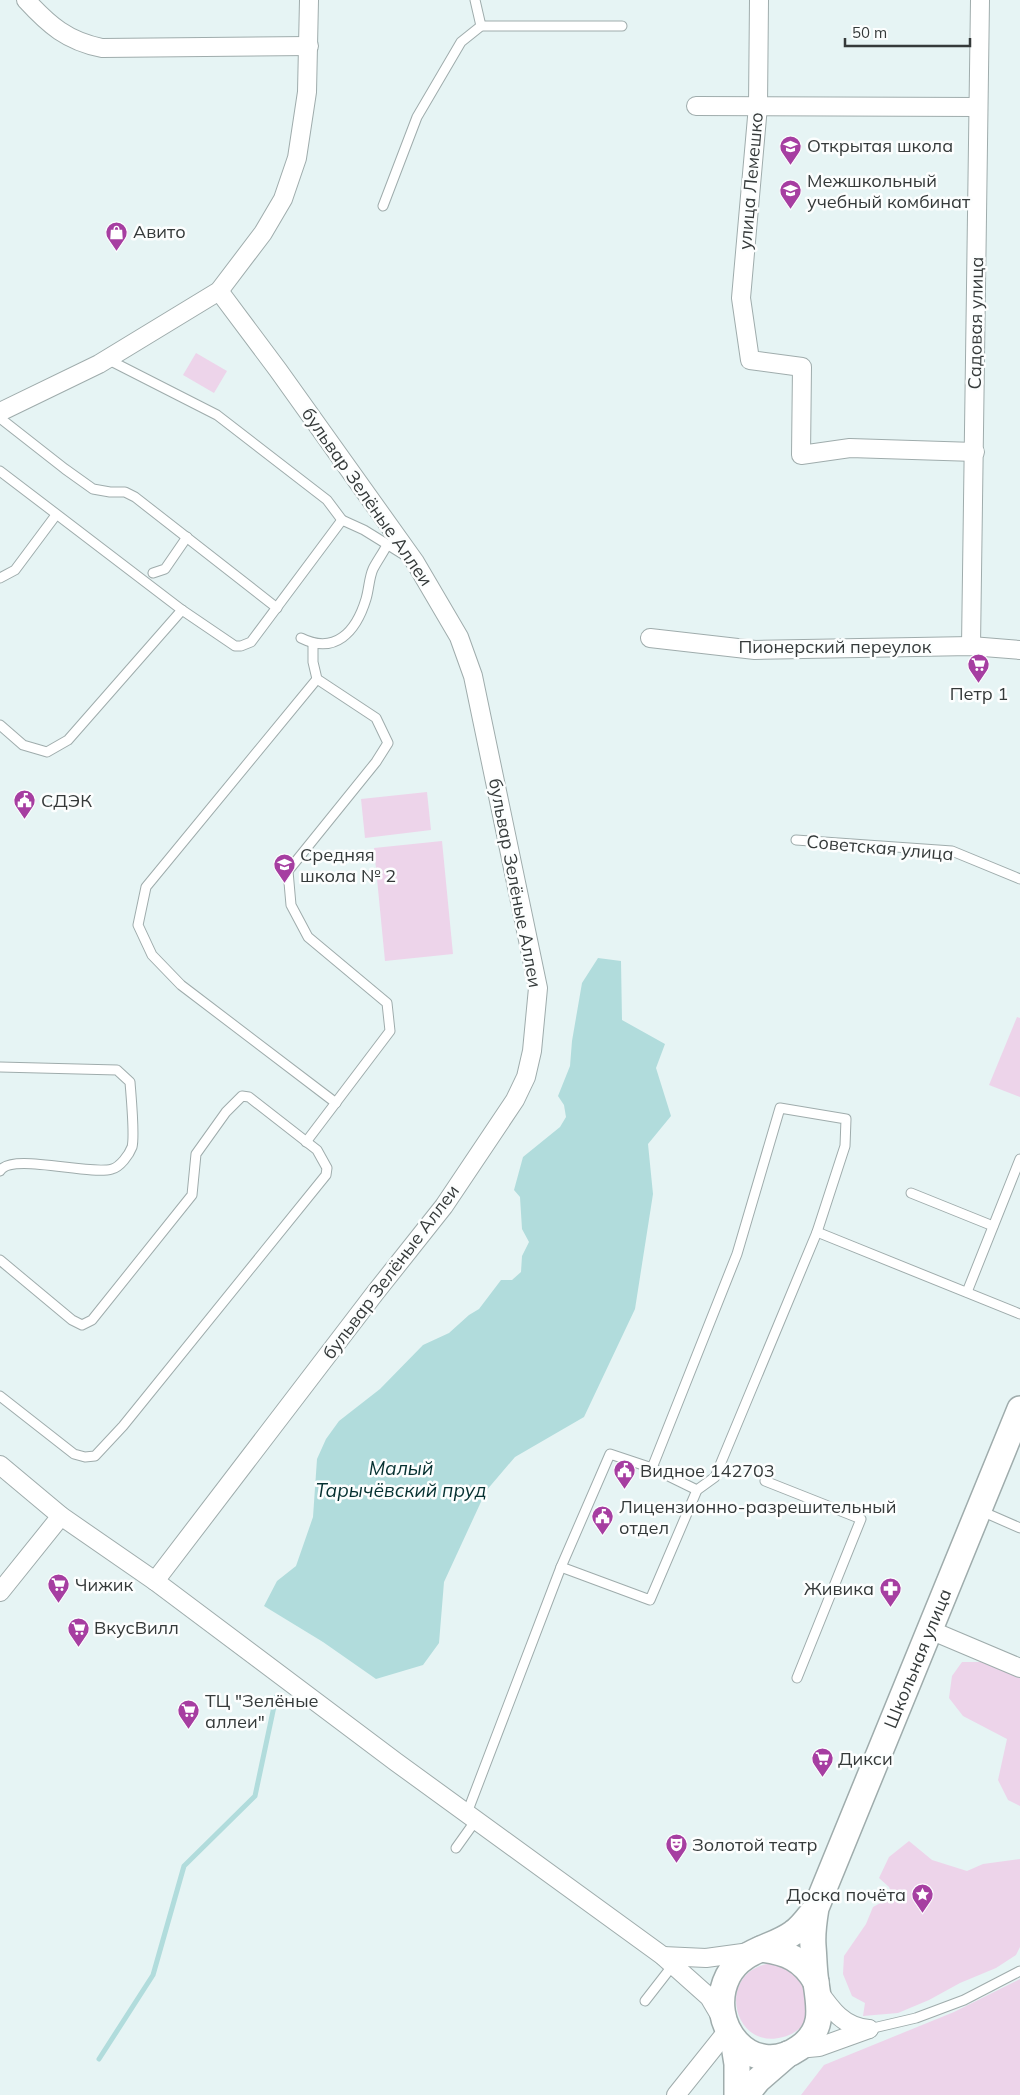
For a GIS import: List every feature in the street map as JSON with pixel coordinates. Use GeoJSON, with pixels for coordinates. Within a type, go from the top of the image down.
{"type":"FeatureCollection","features":[{"type":"Feature","properties":{"kind":"main road","name":"Школьная улица"},"geometry":{"type":"LineString","coordinates":[[816,1908],[1020,1409]]}},
{"type":"Feature","properties":{"kind":"main road"},"geometry":{"type":"LineString","coordinates":[[737,2095],[737,2064],[721,2010],[724,1985],[736,1964],[756,1950],[792,1934],[816,1908]]}},
{"type":"Feature","properties":{"kind":"main road"},"geometry":{"type":"LineString","coordinates":[[746,2095],[758,2080],[812,2035],[817,2026],[820,2007],[812,1935],[816,1908]]}},
{"type":"Feature","properties":{"kind":"main road"},"geometry":{"type":"LineString","coordinates":[[756,1950],[776,1951],[798,1960],[811,1973],[817,1985]]}},
{"type":"Feature","properties":{"kind":"main road"},"geometry":{"type":"LineString","coordinates":[[728,2030],[740,2046],[756,2055],[778,2056],[793,2051]]}},
{"type":"Feature","properties":{"kind":"street"},"geometry":{"type":"LineString","coordinates":[[26,0],[47,22],[65,35],[83,44],[102,48],[309,46]]}},
{"type":"Feature","properties":{"kind":"street"},"geometry":{"type":"LineString","coordinates":[[0,412],[107,359],[218,291],[262,233],[283,199],[297,158],[307,92],[309,0]]}},
{"type":"Feature","properties":{"kind":"street","name":"улица Лемешко"},"geometry":{"type":"LineString","coordinates":[[759,0],[758,106],[741,298],[750,360],[802,367],[801,455],[850,448],[975,452]]}},
{"type":"Feature","properties":{"kind":"street","name":"Садовая улица"},"geometry":{"type":"LineString","coordinates":[[971,646],[980,0]]}},
{"type":"Feature","properties":{"kind":"street"},"geometry":{"type":"LineString","coordinates":[[696,106],[978,107]]}},
{"type":"Feature","properties":{"kind":"street","name":"бульвар Зелёные Аллеи"},"geometry":{"type":"LineString","coordinates":[[155,1581],[375,1293],[444,1206],[516,1100],[526,1077],[532,1051],[538,988],[475,686],[459,637],[414,562],[278,370],[218,291]]}},
{"type":"Feature","properties":{"kind":"street","name":"Пионерский переулок"},"geometry":{"type":"LineString","coordinates":[[650,638],[755,650],[971,646],[1020,650]]}},
{"type":"Feature","properties":{"kind":"street"},"geometry":{"type":"LineString","coordinates":[[0,1465],[61,1516],[155,1581],[668,1960],[709,1997],[728,2030],[676,2095]]}},
{"type":"Feature","properties":{"kind":"street"},"geometry":{"type":"LineString","coordinates":[[0,1592],[61,1516]]}},
{"type":"Feature","properties":{"kind":"street"},"geometry":{"type":"LineString","coordinates":[[930,1630],[1020,1668]]}},
{"type":"Feature","properties":{"kind":"street"},"geometry":{"type":"LineString","coordinates":[[668,1960],[706,1958],[756,1950]]}},
{"type":"Feature","properties":{"kind":"street"},"geometry":{"type":"LineString","coordinates":[[817,1985],[841,2019],[858,2028],[869,2029]]}},
{"type":"Feature","properties":{"kind":"street"},"geometry":{"type":"LineString","coordinates":[[793,2051],[819,2047],[869,2029]]}},
{"type":"Feature","properties":{"kind":"lane"},"geometry":{"type":"LineString","coordinates":[[475,0],[481,26]]}},
{"type":"Feature","properties":{"kind":"lane"},"geometry":{"type":"LineString","coordinates":[[383,206],[417,118],[461,42],[481,26],[622,26]]}},
{"type":"Feature","properties":{"kind":"lane"},"geometry":{"type":"LineString","coordinates":[[107,359],[217,415],[327,500],[342,520],[414,562]]}},
{"type":"Feature","properties":{"kind":"lane"},"geometry":{"type":"LineString","coordinates":[[0,418],[65,470],[93,489],[125,492],[135,497],[276,608]]}},
{"type":"Feature","properties":{"kind":"lane"},"geometry":{"type":"LineString","coordinates":[[0,471],[182,610],[230,643],[241,646],[251,642],[342,520]]}},
{"type":"Feature","properties":{"kind":"lane"},"geometry":{"type":"LineString","coordinates":[[0,578],[15,570],[56,515]]}},
{"type":"Feature","properties":{"kind":"lane"},"geometry":{"type":"LineString","coordinates":[[152,573],[165,569],[187,538]]}},
{"type":"Feature","properties":{"kind":"lane"},"geometry":{"type":"LineString","coordinates":[[301,638],[321,645],[335,642],[345,635],[357,620],[366,600],[373,570],[387,545]]}},
{"type":"Feature","properties":{"kind":"lane"},"geometry":{"type":"LineString","coordinates":[[0,725],[23,746],[47,752],[68,740],[182,610]]}},
{"type":"Feature","properties":{"kind":"lane"},"geometry":{"type":"LineString","coordinates":[[306,1142],[390,1031],[387,1003],[308,937],[291,905],[288,871],[376,762],[388,742],[376,718],[317,679],[313,662],[313,643]]}},
{"type":"Feature","properties":{"kind":"lane"},"geometry":{"type":"LineString","coordinates":[[317,679],[146,888],[138,924],[152,955],[181,985],[336,1103]]}},
{"type":"Feature","properties":{"kind":"lane","name":"Советская улица"},"geometry":{"type":"LineString","coordinates":[[796,840],[952,851],[1020,879]]}},
{"type":"Feature","properties":{"kind":"lane"},"geometry":{"type":"LineString","coordinates":[[0,1067],[117,1070],[130,1082],[132,1147],[121,1164],[112,1169],[89,1170],[15,1163],[2,1168],[0,1171]]}},
{"type":"Feature","properties":{"kind":"lane"},"geometry":{"type":"LineString","coordinates":[[0,1260],[72,1320],[82,1325],[92,1320],[192,1195],[196,1154],[226,1112],[242,1096],[249,1097],[317,1150],[326,1168],[326,1175],[123,1426],[95,1456],[85,1457],[74,1454],[0,1396]]}},
{"type":"Feature","properties":{"kind":"lane"},"geometry":{"type":"LineString","coordinates":[[561,1567],[650,1600],[697,1490],[715,1477],[817,1232],[845,1146],[846,1119],[780,1108],[737,1254],[652,1468]]}},
{"type":"Feature","properties":{"kind":"lane"},"geometry":{"type":"LineString","coordinates":[[967,1292],[1020,1159]]}},
{"type":"Feature","properties":{"kind":"lane"},"geometry":{"type":"LineString","coordinates":[[911,1193],[993,1226]]}},
{"type":"Feature","properties":{"kind":"lane"},"geometry":{"type":"LineString","coordinates":[[817,1232],[1020,1314]]}},
{"type":"Feature","properties":{"kind":"lane"},"geometry":{"type":"LineString","coordinates":[[456,1848],[472,1816],[561,1567],[610,1454],[652,1468],[697,1490]]}},
{"type":"Feature","properties":{"kind":"lane"},"geometry":{"type":"LineString","coordinates":[[765,1481],[861,1519],[797,1678]]}},
{"type":"Feature","properties":{"kind":"lane"},"geometry":{"type":"LineString","coordinates":[[979,1510],[1020,1528]]}},
{"type":"Feature","properties":{"kind":"lane"},"geometry":{"type":"LineString","coordinates":[[645,2001],[668,1960]]}},
{"type":"Feature","properties":{"kind":"lane"},"geometry":{"type":"LineString","coordinates":[[869,2029],[916,2018],[948,2006],[1020,1971]]}},
{"type":"Feature","properties":{"kind":"shaded area"},"geometry":{"type":"Polygon","coordinates":[[[196,353],[227,371],[214,393],[183,375],[196,353]]]}},
{"type":"Feature","properties":{"kind":"shaded area"},"geometry":{"type":"Polygon","coordinates":[[[427,792],[431,830],[365,838],[361,799],[427,792]]]}},
{"type":"Feature","properties":{"kind":"shaded area"},"geometry":{"type":"Polygon","coordinates":[[[442,841],[453,954],[385,961],[374,848],[442,841]]]}},
{"type":"Feature","properties":{"kind":"shaded area"},"geometry":{"type":"Polygon","coordinates":[[[1017,1017],[1020,1018],[1020,1097],[989,1085],[1017,1017]]]}},
{"type":"Feature","properties":{"kind":"shaded area"},"geometry":{"type":"Polygon","coordinates":[[[962,1662],[981,1662],[1020,1677],[1020,1806],[1008,1800],[998,1780],[1007,1739],[963,1716],[949,1698],[952,1676],[962,1662]]]}},
{"type":"Feature","properties":{"kind":"shaded area"},"geometry":{"type":"Polygon","coordinates":[[[909,1841],[932,1860],[967,1871],[983,1864],[1020,1859],[1020,1947],[1016,1955],[996,1968],[960,1983],[929,2000],[898,2013],[863,2016],[865,2003],[852,1996],[843,1974],[844,1956],[866,1924],[873,1907],[893,1896],[889,1887],[879,1878],[889,1857],[909,1841]]]}},
{"type":"Feature","properties":{"kind":"shaded area"},"geometry":{"type":"Polygon","coordinates":[[[773,1963],[788,1966],[810,1991],[807,2014],[801,2027],[783,2037],[766,2038],[752,2033],[742,2022],[737,2008],[737,1993],[742,1979],[754,1969],[773,1963]]]}},
{"type":"Feature","properties":{"kind":"shaded area"},"geometry":{"type":"Polygon","coordinates":[[[1020,1979],[1020,2095],[801,2095],[824,2065],[954,2012],[1020,1979]]]}},
{"type":"Feature","properties":{"kind":"water","name":"Малый Тарычёвский пруд"},"geometry":{"type":"Polygon","coordinates":[[[598,958],[621,961],[622,1020],[665,1044],[656,1068],[671,1116],[648,1144],[653,1194],[635,1309],[584,1417],[515,1457],[486,1491],[444,1582],[439,1643],[423,1665],[376,1679],[323,1642],[264,1606],[277,1581],[296,1566],[313,1517],[317,1459],[326,1439],[339,1421],[380,1389],[423,1345],[449,1333],[469,1315],[479,1309],[501,1280],[512,1280],[521,1272],[522,1256],[529,1242],[522,1229],[520,1197],[514,1190],[523,1157],[560,1127],[566,1117],[564,1105],[558,1096],[570,1066],[572,1041],[582,983],[598,958]]]}},
{"type":"Feature","properties":{"kind":"waterway"},"geometry":{"type":"LineString","coordinates":[[99,2059],[153,1975],[184,1866],[255,1796],[276,1697]]}},
{"type":"Feature","properties":{"kind":"place","name":"Открытая школа"},"geometry":{"type":"Point","coordinates":[791,165]}},
{"type":"Feature","properties":{"kind":"place","name":"Межшкольный учебный комбинат"},"geometry":{"type":"Point","coordinates":[791,210]}},
{"type":"Feature","properties":{"kind":"place","name":"Авито"},"geometry":{"type":"Point","coordinates":[117,251]}},
{"type":"Feature","properties":{"kind":"place","name":"Петр 1"},"geometry":{"type":"Point","coordinates":[979,683]}},
{"type":"Feature","properties":{"kind":"place","name":"СДЭК"},"geometry":{"type":"Point","coordinates":[25,820]}},
{"type":"Feature","properties":{"kind":"place","name":"Средняя школа № 2"},"geometry":{"type":"Point","coordinates":[284,884]}},
{"type":"Feature","properties":{"kind":"place","name":"Видное 142703"},"geometry":{"type":"Point","coordinates":[624,1490]}},
{"type":"Feature","properties":{"kind":"place","name":"Лицензионно-разрешительный отдел"},"geometry":{"type":"Point","coordinates":[603,1536]}},
{"type":"Feature","properties":{"kind":"place","name":"Чижик"},"geometry":{"type":"Point","coordinates":[59,1604]}},
{"type":"Feature","properties":{"kind":"place","name":"Живика"},"geometry":{"type":"Point","coordinates":[890,1608]}},
{"type":"Feature","properties":{"kind":"place","name":"ВкусВилл"},"geometry":{"type":"Point","coordinates":[78,1647]}},
{"type":"Feature","properties":{"kind":"place","name":"ТЦ \"Зелёные аллеи\""},"geometry":{"type":"Point","coordinates":[189,1730]}},
{"type":"Feature","properties":{"kind":"place","name":"Дикси"},"geometry":{"type":"Point","coordinates":[822,1778]}},
{"type":"Feature","properties":{"kind":"place","name":"Золотой театр"},"geometry":{"type":"Point","coordinates":[676,1864]}},
{"type":"Feature","properties":{"kind":"place","name":"Доска почёта"},"geometry":{"type":"Point","coordinates":[922,1914]}}]}
